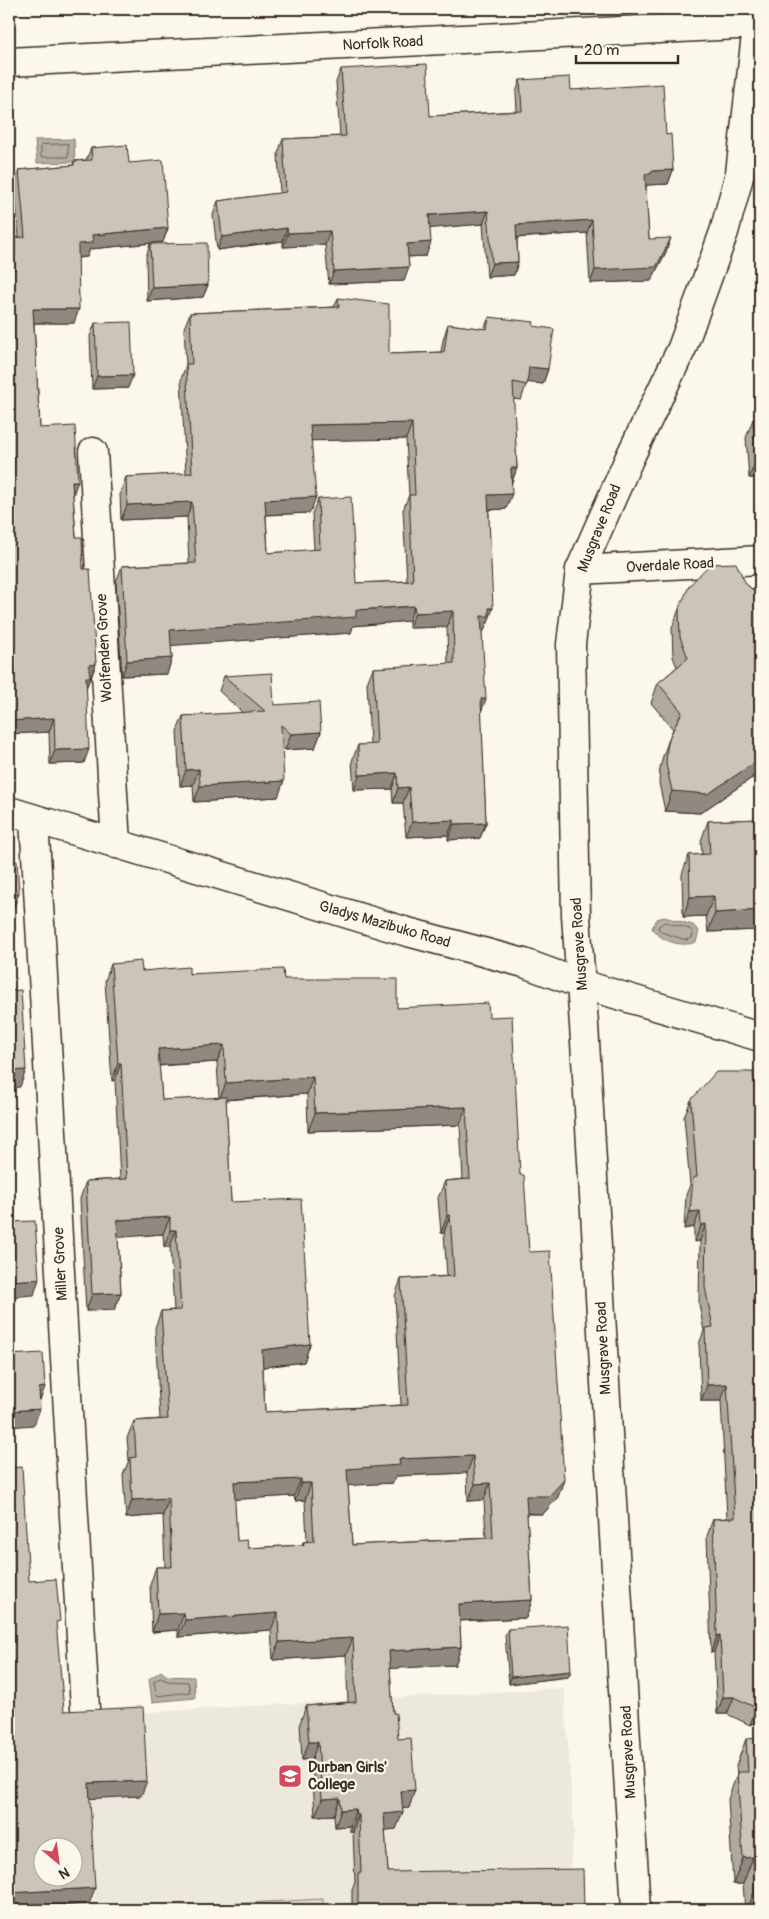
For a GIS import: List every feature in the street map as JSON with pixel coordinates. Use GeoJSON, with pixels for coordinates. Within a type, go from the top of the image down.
{"type":"FeatureCollection","features":[{"type":"Feature","properties":{"kind":"street","name":"Norfolk Road"},"geometry":{"type":"LineString","coordinates":[[9,62],[758,16]]}},
{"type":"Feature","properties":{"kind":"street","name":"Musgrave Road"},"geometry":{"type":"LineString","coordinates":[[636,1910],[576,916],[571,644],[580,570],[628,459],[682,348],[724,232],[740,173],[758,16]]}},
{"type":"Feature","properties":{"kind":"street","name":"Wolfenden Grove"},"geometry":{"type":"LineString","coordinates":[[93,452],[116,844]]}},
{"type":"Feature","properties":{"kind":"street","name":"Overdale Road"},"geometry":{"type":"LineString","coordinates":[[580,570],[760,560]]}},
{"type":"Feature","properties":{"kind":"street","name":"Gladys Mazibuko Road"},"geometry":{"type":"LineString","coordinates":[[9,812],[404,930],[524,963],[581,984],[760,1037]]}},
{"type":"Feature","properties":{"kind":"street","name":"Miller Grove"},"geometry":{"type":"LineString","coordinates":[[34,819],[85,1708]]}},
{"type":"Feature","properties":{"kind":"shaded area","name":"Durban Girls' College"},"geometry":{"type":"Polygon","coordinates":[[[564,1688],[574,1832],[568,1880],[569,1910],[9,1910],[9,1720],[564,1688]]]}},
{"type":"Feature","properties":{"kind":"shaded area"},"geometry":{"type":"Polygon","coordinates":[[[323,1899],[323,1910],[113,1910],[323,1899]]]}},
{"type":"Feature","properties":{"kind":"water"},"geometry":{"type":"Polygon","coordinates":[[[74,139],[75,162],[37,163],[35,140],[74,139]]]}},
{"type":"Feature","properties":{"kind":"water"},"geometry":{"type":"Polygon","coordinates":[[[664,917],[693,925],[699,931],[696,942],[678,944],[660,937],[652,928],[657,919],[664,917]]]}},
{"type":"Feature","properties":{"kind":"water"},"geometry":{"type":"Polygon","coordinates":[[[161,1671],[167,1676],[194,1677],[195,1698],[152,1702],[149,1679],[161,1671]]]}},
{"type":"Feature","properties":{"kind":"building"},"geometry":{"type":"Polygon","coordinates":[[[427,64],[430,116],[522,111],[520,80],[570,77],[571,90],[663,84],[666,135],[671,134],[673,170],[651,171],[651,174],[645,174],[649,239],[671,238],[656,267],[595,270],[592,220],[516,225],[518,262],[492,263],[488,211],[429,215],[431,242],[407,244],[409,267],[334,271],[330,231],[288,233],[287,228],[222,237],[218,201],[286,192],[283,139],[346,136],[341,69],[427,64]]]}},
{"type":"Feature","properties":{"kind":"building"},"geometry":{"type":"Polygon","coordinates":[[[127,145],[129,163],[163,160],[168,228],[92,235],[93,243],[78,244],[79,309],[33,309],[40,428],[75,426],[78,481],[72,481],[76,537],[82,537],[83,569],[90,569],[96,664],[89,665],[90,677],[86,677],[89,749],[55,750],[54,718],[9,721],[9,270],[15,270],[12,238],[25,237],[19,170],[74,165],[74,161],[92,160],[91,148],[127,145]]]}},
{"type":"Feature","properties":{"kind":"building"},"geometry":{"type":"Polygon","coordinates":[[[207,243],[208,285],[152,288],[150,244],[207,243]]]}},
{"type":"Feature","properties":{"kind":"building"},"geometry":{"type":"Polygon","coordinates":[[[338,298],[389,304],[389,354],[444,352],[448,324],[487,329],[489,317],[534,322],[533,326],[554,329],[548,369],[529,367],[527,385],[513,382],[517,468],[511,468],[512,494],[488,495],[493,608],[489,608],[489,616],[481,616],[486,699],[481,699],[486,823],[454,824],[454,820],[412,822],[409,787],[398,788],[397,773],[359,775],[358,745],[377,744],[373,668],[454,663],[453,611],[415,613],[414,606],[356,610],[356,617],[170,630],[172,658],[127,661],[122,566],[196,563],[192,502],[127,505],[126,477],[192,473],[186,364],[192,364],[190,313],[339,307],[338,298]],[[412,423],[310,425],[316,497],[265,500],[268,553],[320,549],[318,499],[351,497],[356,583],[413,581],[409,495],[415,495],[412,423]]]}},
{"type":"Feature","properties":{"kind":"building"},"geometry":{"type":"Polygon","coordinates":[[[131,322],[133,375],[97,376],[95,323],[131,322]]]}},
{"type":"Feature","properties":{"kind":"building"},"geometry":{"type":"Polygon","coordinates":[[[753,419],[760,419],[760,460],[756,460],[753,419]]]}},
{"type":"Feature","properties":{"kind":"building"},"geometry":{"type":"Polygon","coordinates":[[[736,563],[746,584],[760,596],[760,759],[708,794],[672,791],[666,764],[667,748],[670,736],[682,712],[658,683],[688,658],[680,637],[679,609],[689,586],[710,564],[736,563]]]}},
{"type":"Feature","properties":{"kind":"building"},"geometry":{"type":"Polygon","coordinates":[[[272,673],[274,705],[319,702],[321,732],[291,734],[281,725],[284,781],[200,786],[199,769],[186,770],[183,716],[265,711],[224,676],[272,673]]]}},
{"type":"Feature","properties":{"kind":"building"},"geometry":{"type":"Polygon","coordinates":[[[760,819],[760,910],[715,913],[714,896],[690,897],[689,855],[710,854],[708,821],[760,819]]]}},
{"type":"Feature","properties":{"kind":"building"},"geometry":{"type":"Polygon","coordinates":[[[17,861],[19,893],[9,894],[9,862],[17,861]]]}},
{"type":"Feature","properties":{"kind":"building"},"geometry":{"type":"Polygon","coordinates":[[[141,961],[142,971],[189,967],[189,974],[283,969],[284,979],[397,979],[397,1008],[488,1003],[489,1017],[512,1016],[520,1175],[524,1175],[529,1252],[550,1251],[564,1480],[549,1496],[526,1496],[532,1600],[459,1604],[461,1647],[389,1651],[393,1713],[396,1713],[398,1739],[411,1738],[415,1790],[401,1791],[403,1812],[384,1814],[388,1872],[583,1869],[584,1910],[358,1910],[358,1873],[361,1873],[359,1815],[357,1815],[356,1809],[341,1810],[340,1798],[322,1799],[318,1742],[309,1742],[306,1706],[356,1702],[353,1638],[279,1642],[278,1613],[185,1620],[184,1613],[158,1614],[156,1567],[172,1567],[169,1498],[132,1500],[130,1458],[136,1457],[134,1421],[168,1419],[161,1311],[181,1310],[176,1230],[170,1230],[170,1217],[117,1220],[121,1293],[92,1294],[86,1181],[127,1179],[121,1063],[118,1063],[111,964],[141,961]],[[224,1045],[158,1049],[162,1100],[226,1097],[231,1202],[301,1199],[310,1344],[262,1350],[265,1412],[408,1405],[401,1279],[454,1276],[450,1215],[447,1216],[445,1181],[470,1179],[466,1107],[315,1113],[313,1077],[226,1083],[224,1045]],[[473,1456],[399,1459],[400,1465],[347,1469],[352,1545],[493,1538],[490,1483],[475,1484],[473,1456]],[[301,1479],[234,1482],[237,1541],[247,1540],[248,1548],[304,1545],[303,1542],[314,1541],[311,1483],[301,1483],[301,1479]]]}},
{"type":"Feature","properties":{"kind":"building"},"geometry":{"type":"Polygon","coordinates":[[[21,990],[26,1070],[9,1071],[9,991],[21,990]]]}},
{"type":"Feature","properties":{"kind":"building"},"geometry":{"type":"Polygon","coordinates":[[[716,1072],[753,1072],[755,1092],[760,1093],[760,1706],[756,1708],[734,1697],[723,1697],[720,1635],[717,1636],[713,1519],[735,1518],[727,1384],[707,1385],[705,1328],[713,1327],[705,1287],[706,1224],[701,1225],[700,1211],[690,1212],[693,1178],[697,1177],[691,1100],[716,1072]]]}},
{"type":"Feature","properties":{"kind":"building"},"geometry":{"type":"Polygon","coordinates":[[[35,1221],[39,1279],[9,1281],[9,1222],[35,1221]]]}},
{"type":"Feature","properties":{"kind":"building"},"geometry":{"type":"Polygon","coordinates":[[[43,1353],[45,1387],[39,1388],[40,1409],[9,1411],[9,1355],[43,1353]]]}},
{"type":"Feature","properties":{"kind":"building"},"geometry":{"type":"Polygon","coordinates":[[[22,1467],[29,1581],[56,1579],[60,1621],[56,1622],[64,1711],[143,1707],[147,1781],[89,1783],[95,1888],[9,1893],[9,1468],[22,1467]]]}},
{"type":"Feature","properties":{"kind":"building"},"geometry":{"type":"Polygon","coordinates":[[[568,1625],[571,1671],[511,1677],[508,1629],[568,1625]]]}},
{"type":"Feature","properties":{"kind":"building"},"geometry":{"type":"Polygon","coordinates":[[[760,1738],[760,1890],[755,1890],[753,1857],[743,1858],[737,1772],[748,1772],[746,1739],[760,1738]]]}},
{"type":"Feature","properties":{"kind":"place","name":"Durban Girls' College"},"geometry":{"type":"Point","coordinates":[290,1776]}}]}
